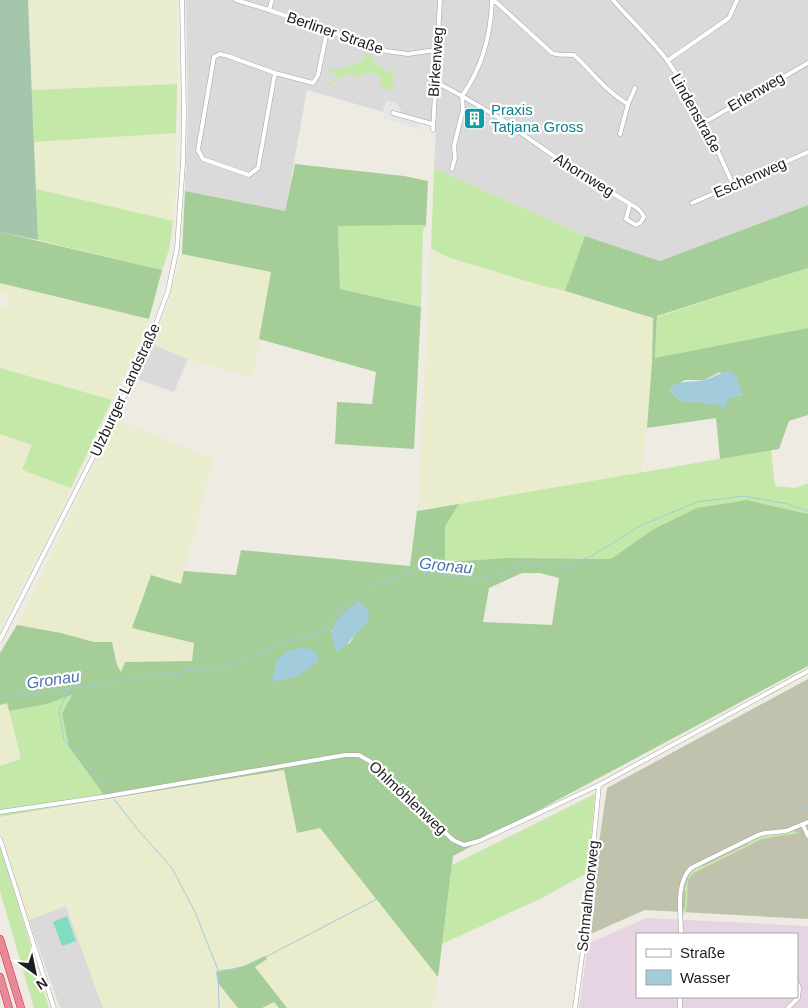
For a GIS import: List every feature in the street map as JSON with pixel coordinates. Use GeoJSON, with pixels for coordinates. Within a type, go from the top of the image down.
{"type":"FeatureCollection","features":[{"type":"Feature","properties":{"kind":"highway"},"geometry":{"type":"LineString","coordinates":[[0,938],[21,1008]]}},
{"type":"Feature","properties":{"kind":"highway"},"geometry":{"type":"LineString","coordinates":[[0,977],[9,1008]]}},
{"type":"Feature","properties":{"kind":"street","name":"Ulzburger Landstraße"},"geometry":{"type":"LineString","coordinates":[[0,640],[143,359],[168,291],[177,248],[183,163],[182,0]]}},
{"type":"Feature","properties":{"kind":"street","name":"Berliner Straße"},"geometry":{"type":"LineString","coordinates":[[236,0],[392,53],[436,50]]}},
{"type":"Feature","properties":{"kind":"street"},"geometry":{"type":"LineString","coordinates":[[269,10],[272,0]]}},
{"type":"Feature","properties":{"kind":"street","name":"Birkenweg"},"geometry":{"type":"LineString","coordinates":[[433,130],[440,0]]}},
{"type":"Feature","properties":{"kind":"street","name":"Lindenstraße"},"geometry":{"type":"LineString","coordinates":[[613,0],[667,61],[689,93],[705,122],[733,184]]}},
{"type":"Feature","properties":{"kind":"street"},"geometry":{"type":"LineString","coordinates":[[667,61],[728,18],[737,0]]}},
{"type":"Feature","properties":{"kind":"street"},"geometry":{"type":"LineString","coordinates":[[452,169],[455,158],[454,146],[464,110],[462,96],[475,75],[484,51],[490,26],[492,1],[496,2],[552,53],[558,56],[564,54],[574,55],[606,88],[628,104]]}},
{"type":"Feature","properties":{"kind":"street"},"geometry":{"type":"LineString","coordinates":[[275,73],[256,171],[249,175],[203,158],[198,150],[214,57],[220,54],[228,56],[275,73],[313,83],[318,75],[327,31]]}},
{"type":"Feature","properties":{"kind":"street","name":"Erlenweg"},"geometry":{"type":"LineString","coordinates":[[705,122],[808,63]]}},
{"type":"Feature","properties":{"kind":"street","name":"Ahornweg"},"geometry":{"type":"LineString","coordinates":[[436,82],[501,119],[558,159],[630,204],[638,207],[644,217],[640,223],[636,224],[626,219],[630,204]]}},
{"type":"Feature","properties":{"kind":"street"},"geometry":{"type":"LineString","coordinates":[[620,134],[628,104],[635,88]]}},
{"type":"Feature","properties":{"kind":"street"},"geometry":{"type":"LineString","coordinates":[[393,113],[432,124]]}},
{"type":"Feature","properties":{"kind":"street","name":"Eschenweg"},"geometry":{"type":"LineString","coordinates":[[692,203],[808,152]]}},
{"type":"Feature","properties":{"kind":"street","name":"Ohlmöhlenweg"},"geometry":{"type":"LineString","coordinates":[[0,812],[108,796],[345,755],[358,755],[371,762],[453,840],[464,845],[479,841],[599,785],[808,671]]}},
{"type":"Feature","properties":{"kind":"street","name":"Schmalmoorweg"},"geometry":{"type":"LineString","coordinates":[[575,1008],[584,942],[599,785]]}},
{"type":"Feature","properties":{"kind":"street"},"geometry":{"type":"LineString","coordinates":[[680,933],[682,882],[691,868],[765,832],[786,830],[808,822]]}},
{"type":"Feature","properties":{"kind":"street"},"geometry":{"type":"LineString","coordinates":[[803,825],[808,836]]}},
{"type":"Feature","properties":{"kind":"street"},"geometry":{"type":"LineString","coordinates":[[0,839],[54,1008]]}},
{"type":"Feature","properties":{"kind":"street"},"geometry":{"type":"LineString","coordinates":[[788,1008],[798,998],[798,986]]}},
{"type":"Feature","properties":{"kind":"shaded area"},"geometry":{"type":"Polygon","coordinates":[[[28,0],[177,0],[177,84],[32,90],[28,0]]]}},
{"type":"Feature","properties":{"kind":"shaded area"},"geometry":{"type":"Polygon","coordinates":[[[186,0],[808,0],[808,205],[660,261],[585,236],[434,168],[436,127],[307,90],[285,211],[185,191],[188,114],[186,0]]]}},
{"type":"Feature","properties":{"kind":"shaded area"},"geometry":{"type":"Polygon","coordinates":[[[386,100],[397,103],[405,118],[420,124],[420,130],[384,118],[383,110],[386,100]]]}},
{"type":"Feature","properties":{"kind":"shaded area"},"geometry":{"type":"Polygon","coordinates":[[[176,133],[176,179],[173,221],[36,189],[34,142],[176,133]]]}},
{"type":"Feature","properties":{"kind":"shaded area"},"geometry":{"type":"Polygon","coordinates":[[[431,249],[450,258],[653,318],[652,362],[642,473],[453,506],[418,508],[431,249]]]}},
{"type":"Feature","properties":{"kind":"shaded area"},"geometry":{"type":"Polygon","coordinates":[[[182,254],[271,272],[253,378],[188,359],[153,344],[164,317],[182,254]]]}},
{"type":"Feature","properties":{"kind":"shaded area"},"geometry":{"type":"Polygon","coordinates":[[[0,283],[149,319],[133,358],[112,400],[0,368],[0,306],[8,309],[9,295],[0,292],[0,283]]]}},
{"type":"Feature","properties":{"kind":"shaded area"},"geometry":{"type":"Polygon","coordinates":[[[153,344],[188,359],[174,392],[137,379],[153,344]]]}},
{"type":"Feature","properties":{"kind":"shaded area"},"geometry":{"type":"Polygon","coordinates":[[[116,419],[213,459],[181,584],[133,628],[195,643],[192,661],[125,662],[121,673],[112,642],[94,642],[61,633],[17,625],[116,419]]]}},
{"type":"Feature","properties":{"kind":"shaded area"},"geometry":{"type":"Polygon","coordinates":[[[0,434],[32,445],[22,470],[71,488],[0,629],[0,434]]]}},
{"type":"Feature","properties":{"kind":"shaded area"},"geometry":{"type":"Polygon","coordinates":[[[808,679],[808,919],[645,910],[588,935],[592,891],[607,788],[808,679]]]}},
{"type":"Feature","properties":{"kind":"shaded area"},"geometry":{"type":"Polygon","coordinates":[[[7,703],[21,759],[0,766],[0,705],[7,703]]]}},
{"type":"Feature","properties":{"kind":"shaded area"},"geometry":{"type":"Polygon","coordinates":[[[284,770],[297,833],[320,828],[438,977],[432,1008],[103,1008],[66,906],[29,920],[0,828],[0,819],[284,770]]]}},
{"type":"Feature","properties":{"kind":"shaded area"},"geometry":{"type":"Polygon","coordinates":[[[66,906],[103,1008],[60,1008],[29,920],[66,906]]]}},
{"type":"Feature","properties":{"kind":"shaded area"},"geometry":{"type":"Polygon","coordinates":[[[646,918],[808,926],[808,1008],[579,1008],[588,944],[646,918]]]}},
{"type":"Feature","properties":{"kind":"green space"},"geometry":{"type":"Polygon","coordinates":[[[0,0],[28,0],[38,240],[0,232],[0,0]]]}},
{"type":"Feature","properties":{"kind":"green space"},"geometry":{"type":"Polygon","coordinates":[[[366,54],[372,55],[372,59],[383,67],[386,73],[391,69],[395,71],[391,81],[395,84],[392,91],[380,87],[382,77],[378,77],[377,73],[365,74],[355,80],[356,75],[351,73],[332,82],[330,86],[324,86],[337,77],[335,72],[330,74],[328,70],[333,68],[343,70],[354,63],[359,64],[361,60],[364,61],[366,54]]]}},
{"type":"Feature","properties":{"kind":"green space"},"geometry":{"type":"Polygon","coordinates":[[[177,84],[176,133],[34,142],[32,90],[177,84]]]}},
{"type":"Feature","properties":{"kind":"green space"},"geometry":{"type":"Polygon","coordinates":[[[295,164],[404,176],[428,181],[426,225],[338,226],[340,289],[421,307],[414,449],[335,444],[337,402],[372,404],[376,372],[259,339],[271,272],[182,254],[185,191],[285,211],[295,164]]]}},
{"type":"Feature","properties":{"kind":"green space"},"geometry":{"type":"Polygon","coordinates":[[[434,168],[585,236],[565,291],[450,258],[431,249],[434,168]]]}},
{"type":"Feature","properties":{"kind":"green space"},"geometry":{"type":"Polygon","coordinates":[[[36,189],[173,221],[169,250],[162,270],[38,240],[36,189]]]}},
{"type":"Feature","properties":{"kind":"green space"},"geometry":{"type":"Polygon","coordinates":[[[808,205],[808,268],[657,316],[655,358],[808,328],[808,415],[789,421],[779,449],[720,459],[716,418],[647,428],[653,318],[565,291],[585,236],[660,261],[808,205]],[[720,372],[704,380],[685,380],[669,389],[680,400],[686,402],[697,401],[706,404],[716,404],[730,397],[743,395],[720,372]]]}},
{"type":"Feature","properties":{"kind":"green space"},"geometry":{"type":"Polygon","coordinates":[[[426,225],[423,231],[421,307],[340,289],[338,226],[426,225]]]}},
{"type":"Feature","properties":{"kind":"green space"},"geometry":{"type":"Polygon","coordinates":[[[0,232],[162,270],[149,319],[0,283],[0,232]]]}},
{"type":"Feature","properties":{"kind":"green space"},"geometry":{"type":"Polygon","coordinates":[[[808,268],[808,328],[655,359],[657,317],[808,268]]]}},
{"type":"Feature","properties":{"kind":"green space"},"geometry":{"type":"Polygon","coordinates":[[[0,368],[112,400],[71,488],[22,470],[32,445],[0,434],[0,368]]]}},
{"type":"Feature","properties":{"kind":"green space"},"geometry":{"type":"Polygon","coordinates":[[[771,450],[775,486],[795,488],[808,483],[808,514],[747,500],[652,530],[611,559],[507,558],[445,562],[445,525],[459,504],[771,450]]]}},
{"type":"Feature","properties":{"kind":"green space"},"geometry":{"type":"Polygon","coordinates":[[[747,500],[808,514],[808,666],[453,856],[438,977],[320,828],[297,833],[284,770],[107,799],[69,747],[62,714],[72,695],[47,704],[9,711],[7,703],[0,705],[0,653],[17,625],[61,633],[94,642],[112,642],[117,665],[121,672],[125,662],[192,661],[194,643],[132,628],[151,575],[181,584],[184,571],[236,575],[241,550],[410,566],[417,511],[459,504],[445,526],[445,562],[507,558],[611,559],[652,530],[697,508],[747,500]],[[522,573],[489,588],[483,622],[552,625],[559,578],[540,573],[522,573]],[[368,622],[331,631],[349,644],[357,632],[368,622]]]}},
{"type":"Feature","properties":{"kind":"green space"},"geometry":{"type":"Polygon","coordinates":[[[73,695],[69,747],[107,799],[0,817],[0,766],[21,759],[9,711],[47,704],[73,695]]]}},
{"type":"Feature","properties":{"kind":"green space"},"geometry":{"type":"Polygon","coordinates":[[[595,794],[590,848],[585,874],[544,897],[442,944],[452,865],[595,794]]]}},
{"type":"Feature","properties":{"kind":"green space"},"geometry":{"type":"Polygon","coordinates":[[[794,831],[799,833],[762,839],[694,873],[688,880],[687,907],[683,915],[686,892],[684,890],[690,873],[699,865],[703,866],[748,844],[749,841],[763,836],[794,831]]]}},
{"type":"Feature","properties":{"kind":"green space"},"geometry":{"type":"Polygon","coordinates":[[[0,844],[49,1008],[34,1008],[0,891],[0,844]]]}},
{"type":"Feature","properties":{"kind":"green space"},"geometry":{"type":"Polygon","coordinates":[[[67,916],[76,941],[62,946],[53,922],[67,916]]]}},
{"type":"Feature","properties":{"kind":"green space"},"geometry":{"type":"Polygon","coordinates":[[[265,956],[267,959],[255,967],[287,1008],[279,1008],[274,1002],[262,1008],[238,1008],[218,983],[216,972],[244,966],[265,956]]]}},
{"type":"Feature","properties":{"kind":"water"},"geometry":{"type":"Polygon","coordinates":[[[731,371],[736,376],[743,395],[731,397],[724,409],[716,404],[680,400],[669,389],[677,384],[704,380],[731,371]]]}},
{"type":"Feature","properties":{"kind":"water"},"geometry":{"type":"Polygon","coordinates":[[[359,601],[369,612],[368,622],[337,652],[332,636],[336,622],[345,611],[359,601]]]}},
{"type":"Feature","properties":{"kind":"water"},"geometry":{"type":"Polygon","coordinates":[[[304,647],[316,652],[319,660],[309,669],[298,675],[286,680],[272,681],[277,659],[288,651],[304,647]]]}},
{"type":"Feature","properties":{"kind":"waterway","name":"Gronau"},"geometry":{"type":"LineString","coordinates":[[0,698],[235,664],[280,644],[327,630],[343,607],[377,583],[416,571],[482,580],[521,563],[568,567],[595,554],[640,526],[697,502],[744,496],[788,504],[808,511]]}},
{"type":"Feature","properties":{"kind":"waterway"},"geometry":{"type":"LineString","coordinates":[[69,688],[59,711],[64,740],[110,792]]}},
{"type":"Feature","properties":{"kind":"waterway"},"geometry":{"type":"LineString","coordinates":[[114,799],[172,868],[195,912],[218,970],[219,1008]]}},
{"type":"Feature","properties":{"kind":"waterway"},"geometry":{"type":"LineString","coordinates":[[787,820],[808,808]]}},
{"type":"Feature","properties":{"kind":"waterway"},"geometry":{"type":"LineString","coordinates":[[219,970],[231,970],[252,964],[381,897]]}},
{"type":"Feature","properties":{"kind":"place","name":"Praxis Tatjana Gross"},"geometry":{"type":"Point","coordinates":[475,119]}}]}
